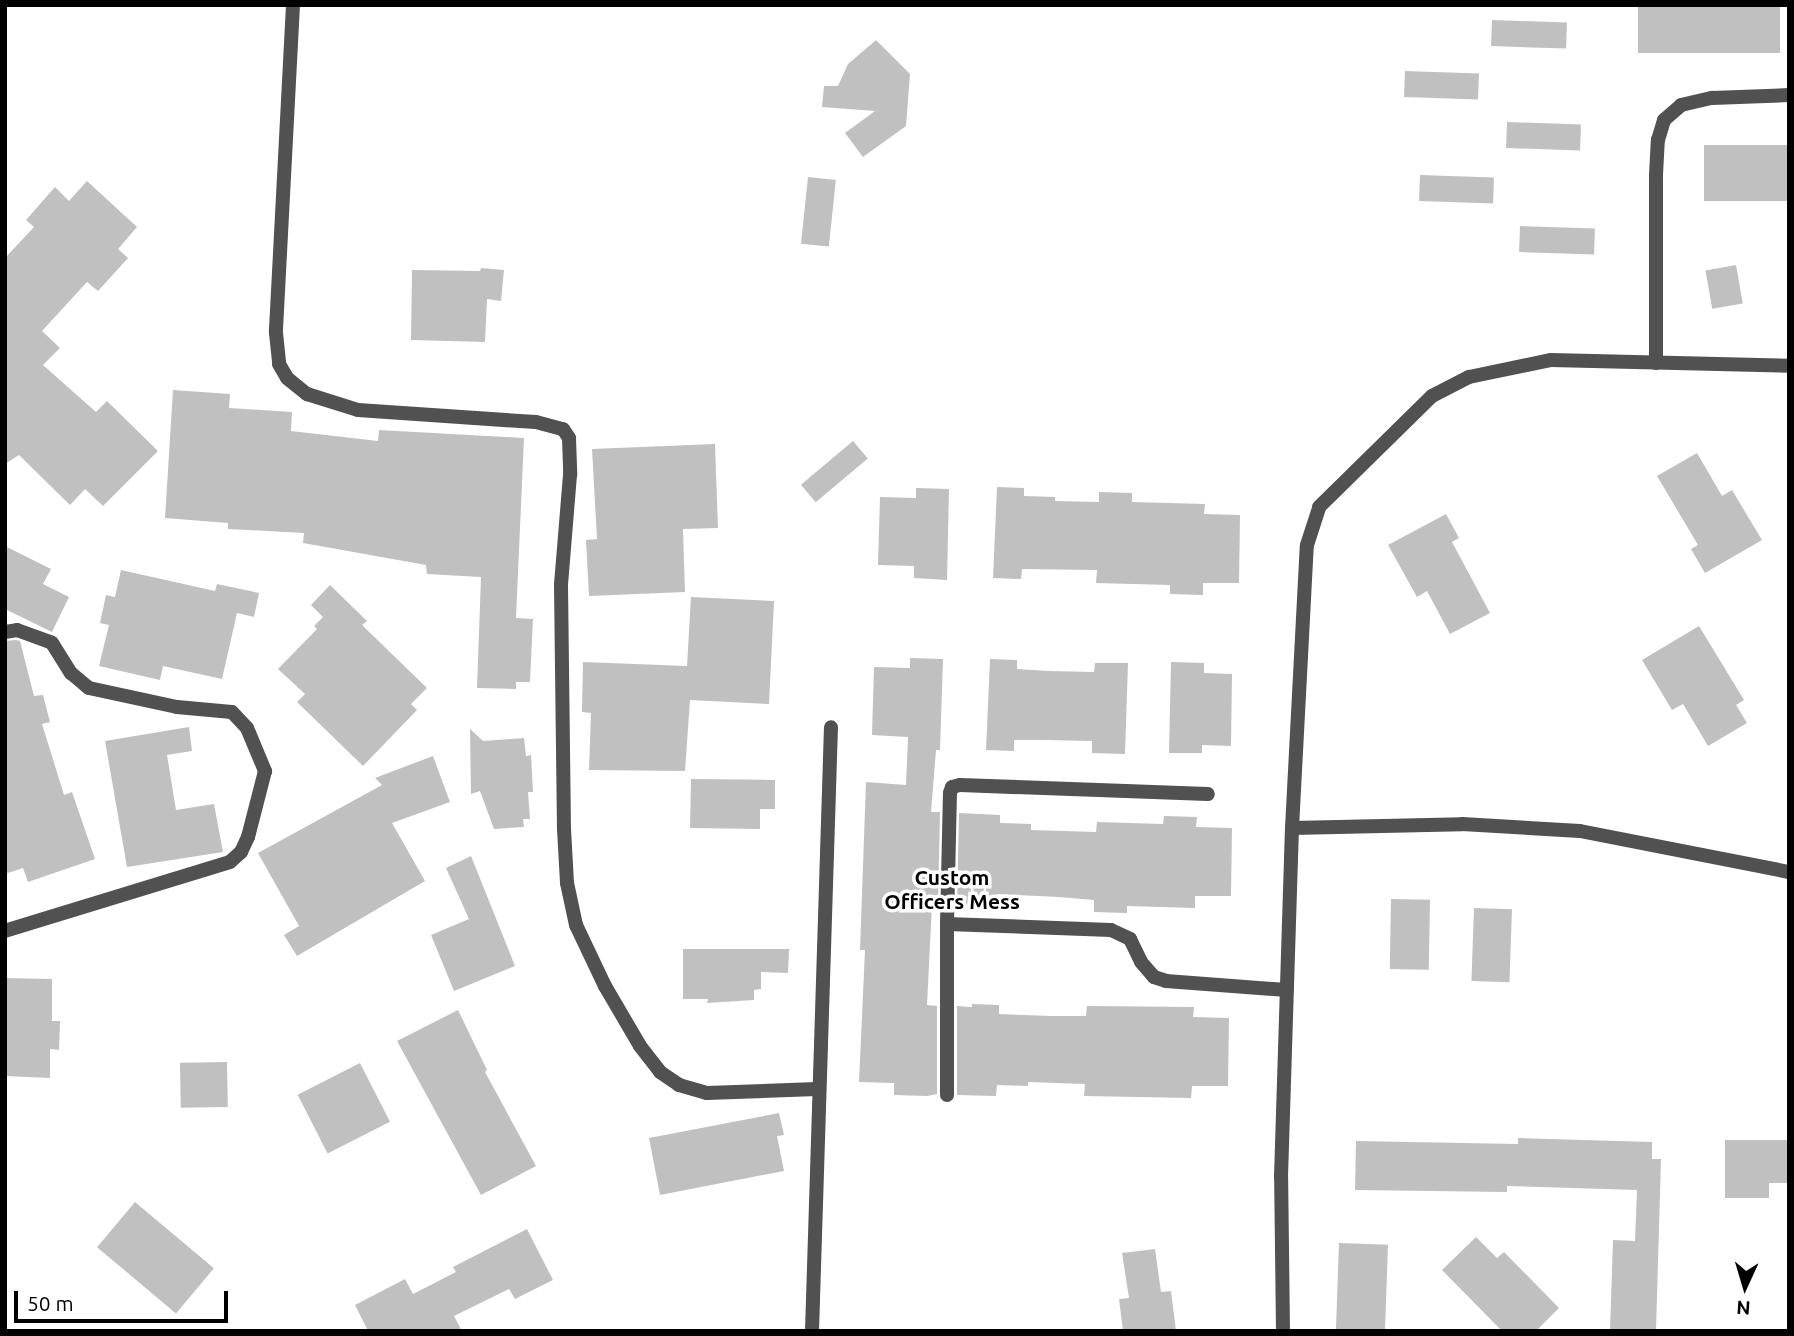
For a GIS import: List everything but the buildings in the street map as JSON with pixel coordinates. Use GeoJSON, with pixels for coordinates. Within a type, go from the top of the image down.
{"type":"FeatureCollection","features":[{"type":"Feature","properties":{"kind":"street"},"geometry":{"type":"LineString","coordinates":[[293,5],[276,333],[279,364],[287,378],[307,394],[358,410],[536,422],[563,429],[569,438],[570,475],[561,584],[564,830],[567,883],[576,925],[605,986],[640,1046],[660,1072],[670,1079],[679,1085],[707,1093],[817,1088]]}},
{"type":"Feature","properties":{"kind":"street"},"geometry":{"type":"LineString","coordinates":[[1656,363],[1656,175],[1658,140],[1664,120],[1681,105],[1712,98],[1789,95]]}},
{"type":"Feature","properties":{"kind":"street"},"geometry":{"type":"LineString","coordinates":[[1283,1331],[1281,1177],[1292,828],[1307,545],[1319,507],[1432,396],[1448,385],[1499,369],[1550,360],[1789,366]]}},
{"type":"Feature","properties":{"kind":"street"},"geometry":{"type":"LineString","coordinates":[[5,632],[17,630],[52,643],[71,673],[89,688],[177,707],[232,712],[247,728],[265,771],[248,837],[241,852],[230,862],[5,931]]}},
{"type":"Feature","properties":{"kind":"street"},"geometry":{"type":"LineString","coordinates":[[811,1331],[831,727]]}},
{"type":"Feature","properties":{"kind":"street"},"geometry":{"type":"LineString","coordinates":[[947,1095],[947,924],[952,787],[960,785],[1208,793]]}},
{"type":"Feature","properties":{"kind":"street"},"geometry":{"type":"LineString","coordinates":[[1292,828],[1462,824],[1580,831],[1789,872]]}},
{"type":"Feature","properties":{"kind":"street"},"geometry":{"type":"LineString","coordinates":[[947,924],[1111,930],[1130,939],[1141,962],[1154,977],[1166,981],[1287,990]]}},
{"type":"Feature","properties":{"kind":"district","name":"Custom Officers Mess"},"geometry":{"type":"Point","coordinates":[952,889]}}]}
